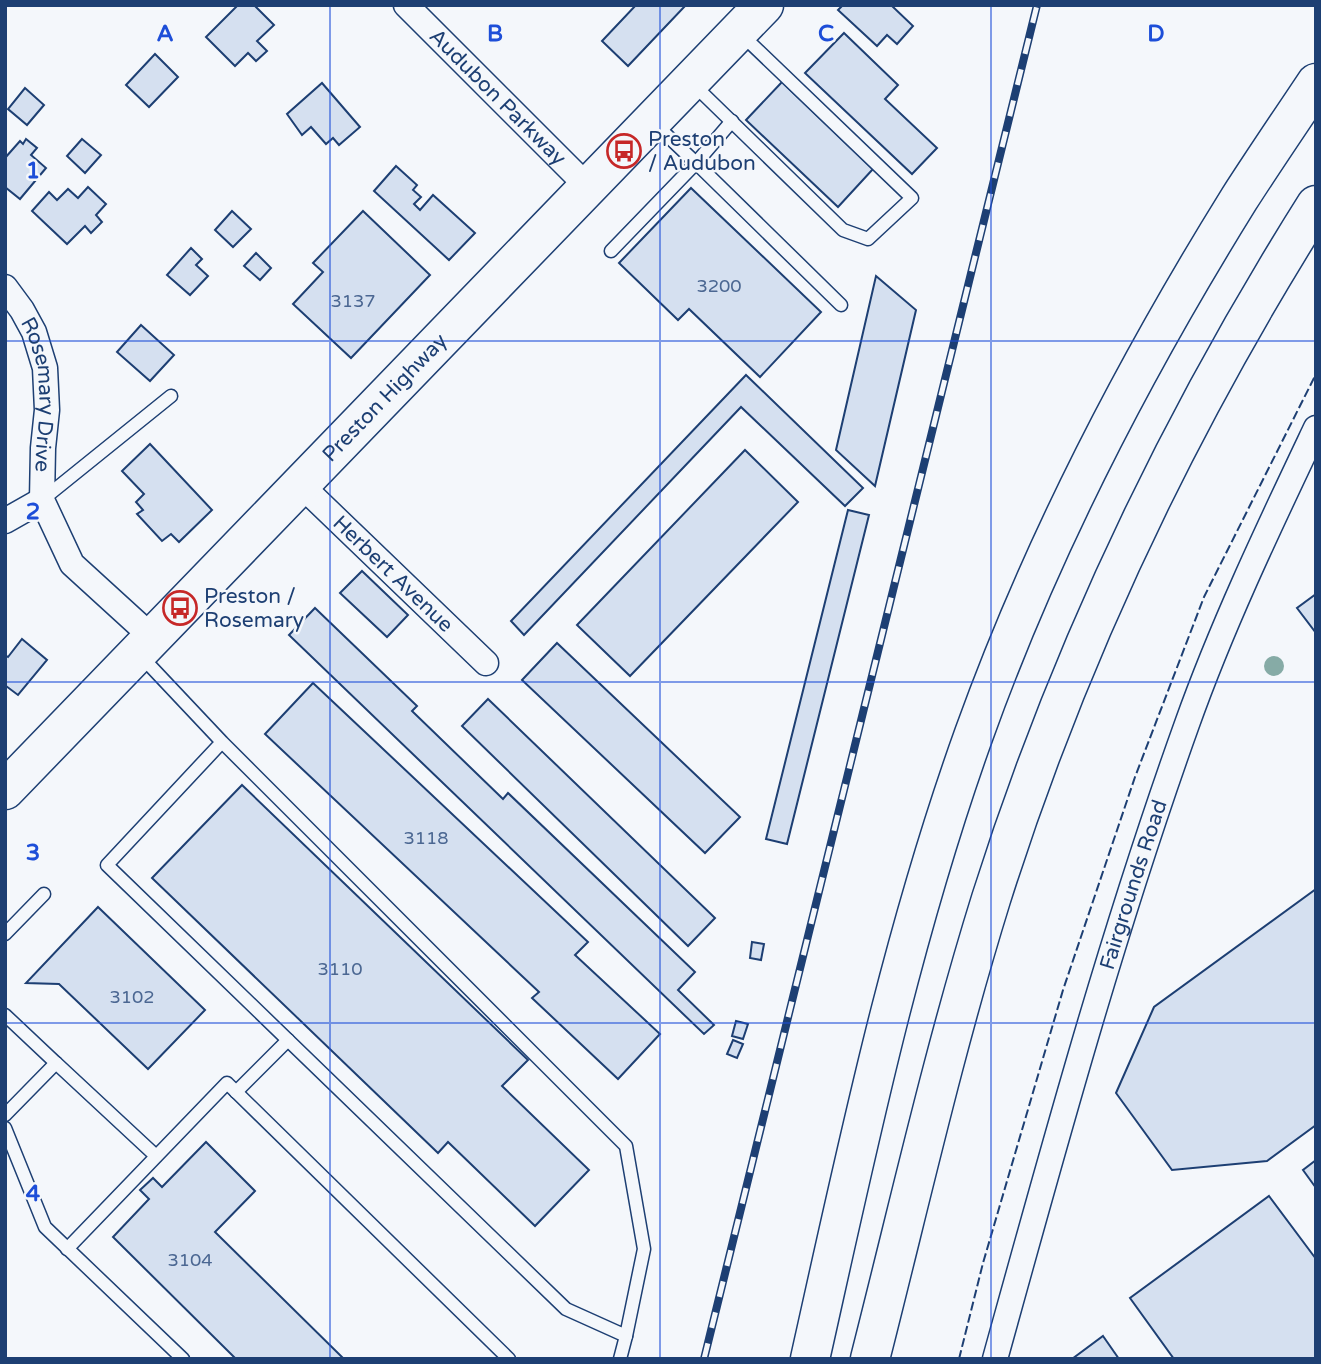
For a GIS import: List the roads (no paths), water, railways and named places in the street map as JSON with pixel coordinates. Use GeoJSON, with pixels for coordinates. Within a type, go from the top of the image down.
{"type":"FeatureCollection","features":[{"type":"Feature","properties":{"kind":"main road","name":"Preston Highway"},"geometry":{"type":"LineString","coordinates":[[5,790],[751,18]]}},
{"type":"Feature","properties":{"kind":"main road"},"geometry":{"type":"LineString","coordinates":[[810,1359],[895,992],[941,833],[1030,592],[1117,411],[1166,323],[1239,200],[1316,83]]}},
{"type":"Feature","properties":{"kind":"main road"},"geometry":{"type":"LineString","coordinates":[[870,1359],[960,1006],[991,900],[1031,782],[1086,641],[1152,495],[1227,352],[1316,205]]}},
{"type":"Feature","properties":{"kind":"street","name":"Audubon Parkway"},"geometry":{"type":"LineString","coordinates":[[406,5],[588,187]]}},
{"type":"Feature","properties":{"kind":"street","name":"Rosemary Drive"},"geometry":{"type":"LineString","coordinates":[[5,287],[34,332],[45,368],[47,410],[42,500],[72,564],[144,645]]}},
{"type":"Feature","properties":{"kind":"street","name":"Fairgrounds Road"},"geometry":{"type":"LineString","coordinates":[[995,1359],[1090,1016],[1187,723],[1225,629],[1316,428]]}},
{"type":"Feature","properties":{"kind":"street","name":"Herbert Avenue"},"geometry":{"type":"LineString","coordinates":[[301,485],[486,663]]}},
{"type":"Feature","properties":{"kind":"street"},"geometry":{"type":"LineString","coordinates":[[5,522],[42,500]]}},
{"type":"Feature","properties":{"kind":"lane"},"geometry":{"type":"LineString","coordinates":[[690,81],[843,230],[868,239],[912,198],[751,18]]}},
{"type":"Feature","properties":{"kind":"lane"},"geometry":{"type":"LineString","coordinates":[[652,121],[841,305]]}},
{"type":"Feature","properties":{"kind":"lane"},"geometry":{"type":"LineString","coordinates":[[611,251],[696,163],[732,121]]}},
{"type":"Feature","properties":{"kind":"lane"},"geometry":{"type":"LineString","coordinates":[[42,500],[171,396]]}},
{"type":"Feature","properties":{"kind":"lane"},"geometry":{"type":"LineString","coordinates":[[144,645],[222,742],[626,1146],[644,1249],[620,1359]]}},
{"type":"Feature","properties":{"kind":"lane"},"geometry":{"type":"LineString","coordinates":[[222,742],[107,865],[565,1309],[626,1336]]}},
{"type":"Feature","properties":{"kind":"lane"},"geometry":{"type":"LineString","coordinates":[[5,934],[44,894]]}},
{"type":"Feature","properties":{"kind":"lane"},"geometry":{"type":"LineString","coordinates":[[5,1015],[156,1156]]}},
{"type":"Feature","properties":{"kind":"lane"},"geometry":{"type":"LineString","coordinates":[[236,1093],[288,1040]]}},
{"type":"Feature","properties":{"kind":"lane"},"geometry":{"type":"LineString","coordinates":[[5,1115],[56,1063]]}},
{"type":"Feature","properties":{"kind":"lane"},"geometry":{"type":"LineString","coordinates":[[67,1249],[227,1083],[509,1359]]}},
{"type":"Feature","properties":{"kind":"lane"},"geometry":{"type":"LineString","coordinates":[[5,1128],[45,1227],[183,1359]]}},
{"type":"Feature","properties":{"kind":"railway"},"geometry":{"type":"LineString","coordinates":[[704,1359],[1037,5]]}},
{"type":"Feature","properties":{"kind":"place","name":"Preston / Audubon"},"geometry":{"type":"Point","coordinates":[624,151]}},
{"type":"Feature","properties":{"kind":"place","name":"Preston / Rosemary"},"geometry":{"type":"Point","coordinates":[180,608]}}]}
